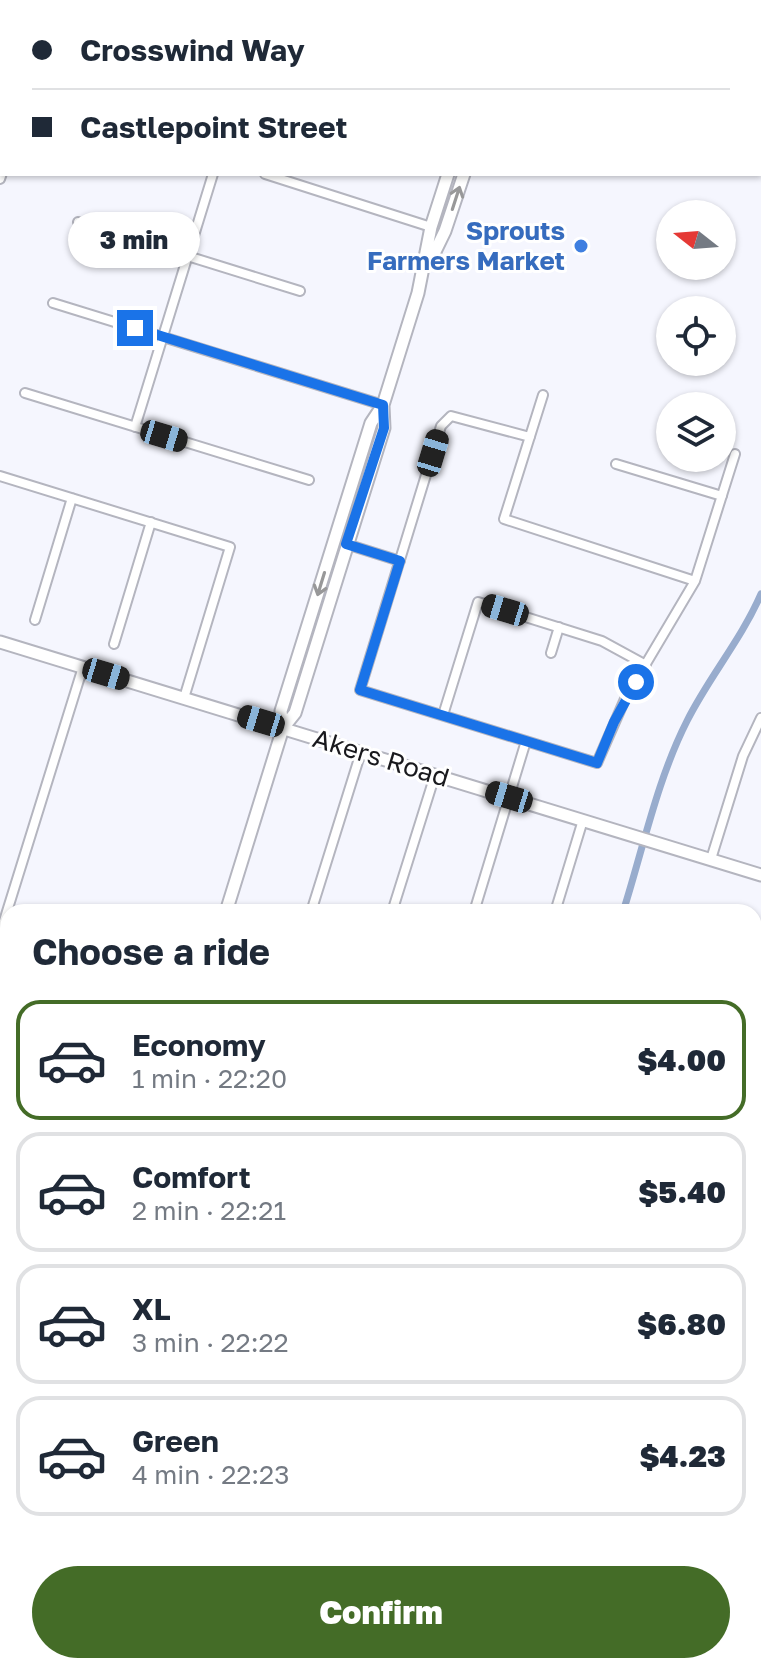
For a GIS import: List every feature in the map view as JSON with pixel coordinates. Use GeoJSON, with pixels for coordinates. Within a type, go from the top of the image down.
{"type":"FeatureCollection","features":[{"type":"Feature","properties":{"kind":"main road"},"geometry":{"type":"LineString","coordinates":[[283,728],[281,711],[371,423],[383,405],[427,267],[435,235],[431,227],[447,176]]}},
{"type":"Feature","properties":{"kind":"main road"},"geometry":{"type":"LineString","coordinates":[[427,267],[445,231],[463,176]]}},
{"type":"Feature","properties":{"kind":"main road"},"geometry":{"type":"LineString","coordinates":[[228,904],[283,728],[295,713],[384,428],[383,405]]}},
{"type":"Feature","properties":{"kind":"main road"},"geometry":{"type":"LineString","coordinates":[[346,544],[343,536],[350,488]]}},
{"type":"Feature","properties":{"kind":"main road","name":"Akers Road"},"geometry":{"type":"LineString","coordinates":[[0,642],[761,875]]}},
{"type":"Feature","properties":{"kind":"street"},"geometry":{"type":"LineString","coordinates":[[135,427],[212,176]]}},
{"type":"Feature","properties":{"kind":"street"},"geometry":{"type":"LineString","coordinates":[[292,178],[431,227]]}},
{"type":"Feature","properties":{"kind":"street"},"geometry":{"type":"LineString","coordinates":[[78,222],[300,291]]}},
{"type":"Feature","properties":{"kind":"street"},"geometry":{"type":"LineString","coordinates":[[53,303],[383,405]]}},
{"type":"Feature","properties":{"kind":"street"},"geometry":{"type":"LineString","coordinates":[[25,393],[309,480]]}},
{"type":"Feature","properties":{"kind":"street"},"geometry":{"type":"LineString","coordinates":[[543,395],[504,519],[695,581]]}},
{"type":"Feature","properties":{"kind":"street"},"geometry":{"type":"LineString","coordinates":[[530,437],[451,416],[441,426],[360,690],[597,763],[614,722],[695,581],[729,472]]}},
{"type":"Feature","properties":{"kind":"street"},"geometry":{"type":"LineString","coordinates":[[616,464],[722,496]]}},
{"type":"Feature","properties":{"kind":"street"},"geometry":{"type":"LineString","coordinates":[[0,476],[230,547],[184,698]]}},
{"type":"Feature","properties":{"kind":"street"},"geometry":{"type":"LineString","coordinates":[[35,620],[72,498]]}},
{"type":"Feature","properties":{"kind":"street"},"geometry":{"type":"LineString","coordinates":[[114,644],[151,522]]}},
{"type":"Feature","properties":{"kind":"street"},"geometry":{"type":"LineString","coordinates":[[346,544],[400,561]]}},
{"type":"Feature","properties":{"kind":"street"},"geometry":{"type":"LineString","coordinates":[[443,715],[478,602],[609,644],[646,665]]}},
{"type":"Feature","properties":{"kind":"street"},"geometry":{"type":"LineString","coordinates":[[551,653],[559,627]]}},
{"type":"Feature","properties":{"kind":"street"},"geometry":{"type":"LineString","coordinates":[[9,904],[83,667]]}},
{"type":"Feature","properties":{"kind":"street"},"geometry":{"type":"LineString","coordinates":[[711,859],[743,756],[761,718]]}},
{"type":"Feature","properties":{"kind":"street"},"geometry":{"type":"LineString","coordinates":[[476,904],[526,741]]}},
{"type":"Feature","properties":{"kind":"street"},"geometry":{"type":"LineString","coordinates":[[314,904],[361,752]]}},
{"type":"Feature","properties":{"kind":"street"},"geometry":{"type":"LineString","coordinates":[[395,904],[435,775]]}},
{"type":"Feature","properties":{"kind":"street"},"geometry":{"type":"LineString","coordinates":[[557,904],[583,820]]}},
{"type":"Feature","properties":{"kind":"waterway"},"geometry":{"type":"LineString","coordinates":[[625,904],[676,744],[761,594]]}},
{"type":"Feature","properties":{"kind":"place","name":"Sprouts Farmers Market"},"geometry":{"type":"Point","coordinates":[581,246]}},
{"type":"Feature","properties":{"kind":"route"},"geometry":{"type":"LineString","coordinates":[[135,328],[383,405],[384,428],[346,544],[400,561],[360,690],[597,763],[625,699],[636,682]]}}]}
